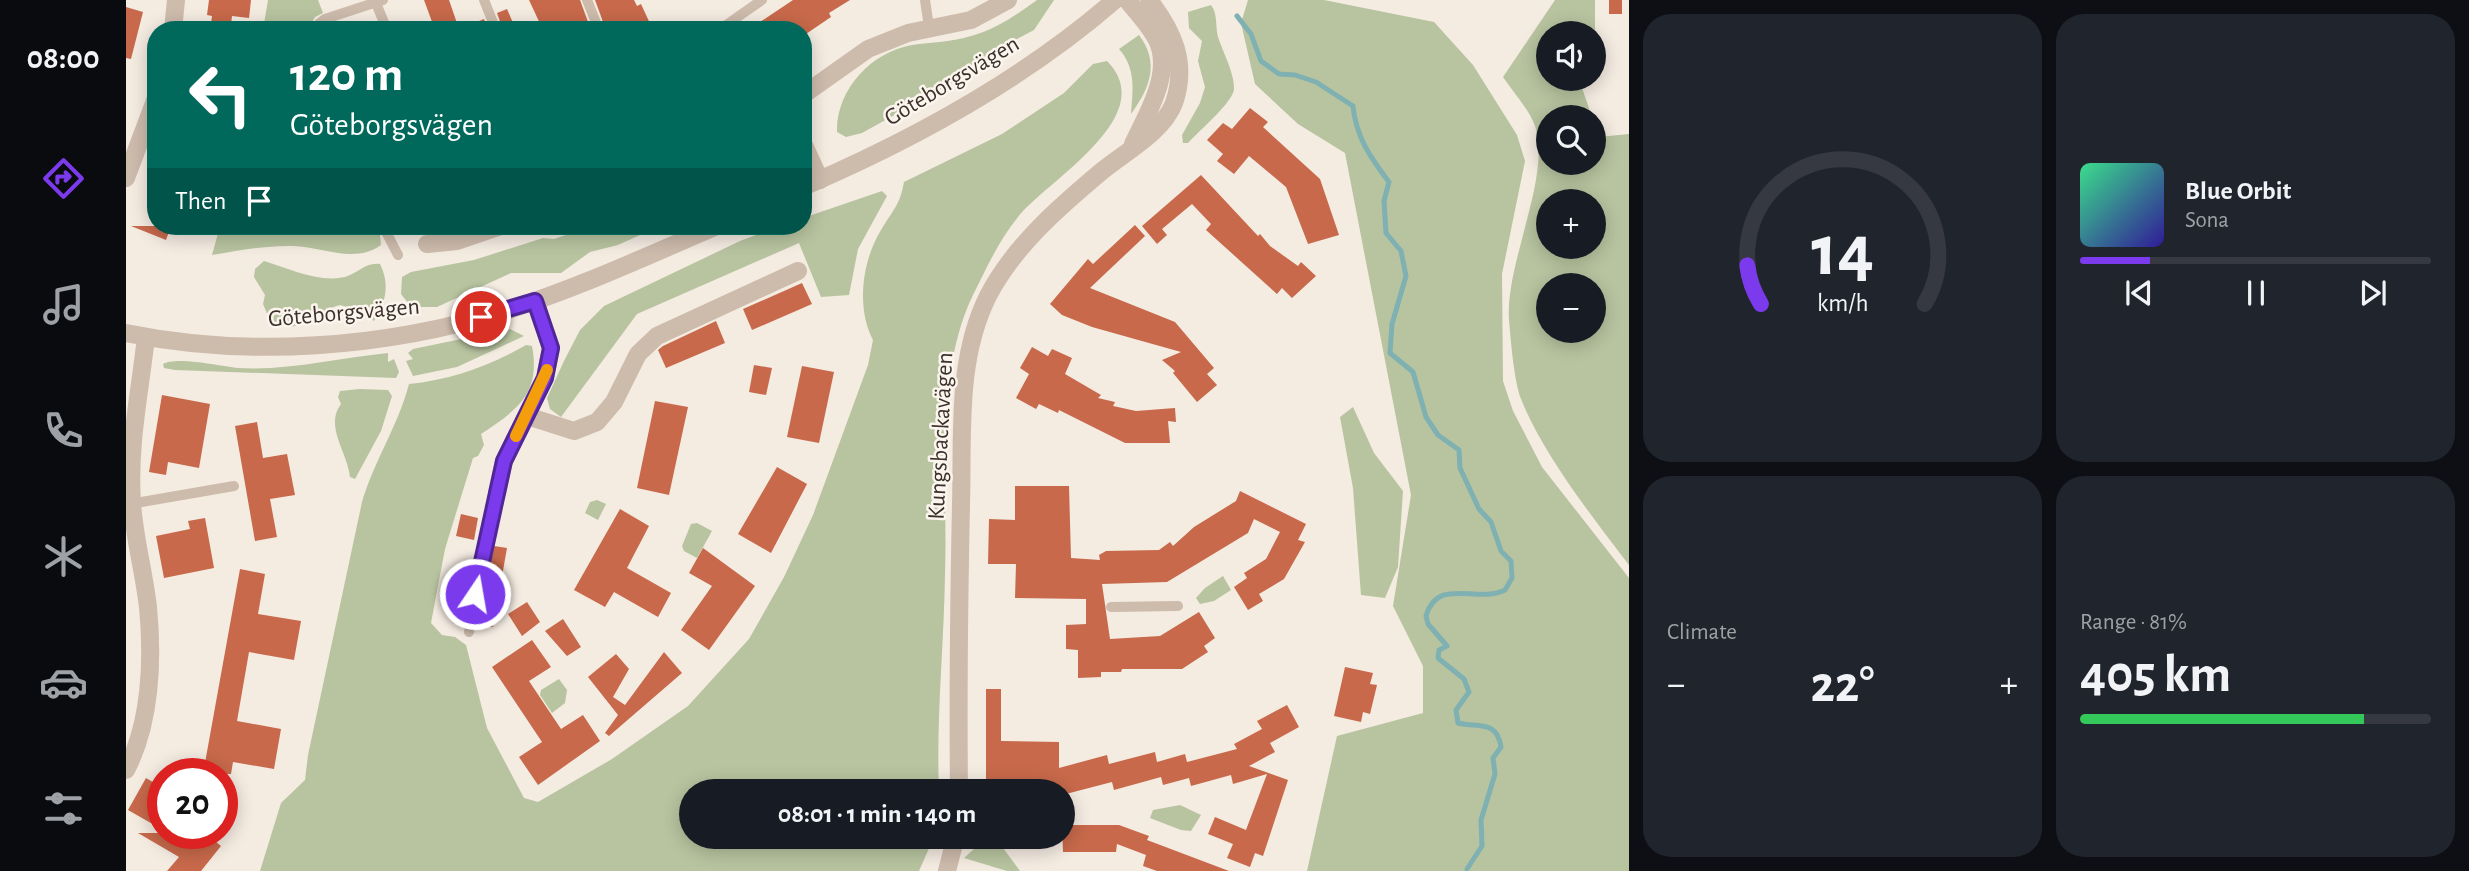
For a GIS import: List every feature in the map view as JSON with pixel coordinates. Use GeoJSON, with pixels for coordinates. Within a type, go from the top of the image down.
{"type":"FeatureCollection","features":[{"type":"Feature","properties":{"kind":"street"},"geometry":{"type":"LineString","coordinates":[[174,21],[176,0]]}},
{"type":"Feature","properties":{"kind":"street"},"geometry":{"type":"LineString","coordinates":[[812,89],[868,50],[929,27],[971,20],[1008,0]]}},
{"type":"Feature","properties":{"kind":"street","name":"Göteborgsvägen"},"geometry":{"type":"LineString","coordinates":[[812,183],[980,98],[1024,70],[1115,0]]}},
{"type":"Feature","properties":{"kind":"street","name":"Kungsbackavägen"},"geometry":{"type":"LineString","coordinates":[[1127,0],[1157,40],[1162,61],[1153,103],[1131,147]]}},
{"type":"Feature","properties":{"kind":"street","name":"Kungsbackavägen"},"geometry":{"type":"LineString","coordinates":[[959,779],[961,488],[964,379],[970,346],[988,297],[1007,264],[1053,215],[1158,127],[1173,105],[1179,83],[1179,55],[1171,31],[1149,0]]}},
{"type":"Feature","properties":{"kind":"street"},"geometry":{"type":"LineString","coordinates":[[126,178],[147,122]]}},
{"type":"Feature","properties":{"kind":"street"},"geometry":{"type":"LineString","coordinates":[[426,244],[457,241],[475,235]]}},
{"type":"Feature","properties":{"kind":"street","name":"Göteborgsvägen"},"geometry":{"type":"LineString","coordinates":[[126,333],[227,346],[300,345],[439,328],[535,301],[695,235]]}},
{"type":"Feature","properties":{"kind":"street"},"geometry":{"type":"LineString","coordinates":[[527,416],[574,431],[597,422],[614,402],[638,354],[657,336],[797,271]]}},
{"type":"Feature","properties":{"kind":"street"},"geometry":{"type":"LineString","coordinates":[[497,494],[504,461],[545,378],[551,348],[535,301]]}},
{"type":"Feature","properties":{"kind":"street"},"geometry":{"type":"LineString","coordinates":[[126,769],[140,732],[150,676],[148,608],[129,504],[131,457],[146,337]]}},
{"type":"Feature","properties":{"kind":"street"},"geometry":{"type":"LineString","coordinates":[[947,871],[953,849]]}},
{"type":"Feature","properties":{"kind":"lane"},"geometry":{"type":"LineString","coordinates":[[484,0],[492,21]]}},
{"type":"Feature","properties":{"kind":"lane"},"geometry":{"type":"LineString","coordinates":[[587,0],[596,21]]}},
{"type":"Feature","properties":{"kind":"lane"},"geometry":{"type":"LineString","coordinates":[[732,21],[762,0]]}},
{"type":"Feature","properties":{"kind":"lane"},"geometry":{"type":"LineString","coordinates":[[925,0],[929,27]]}},
{"type":"Feature","properties":{"kind":"lane"},"geometry":{"type":"LineString","coordinates":[[322,21],[379,1],[385,21]]}},
{"type":"Feature","properties":{"kind":"lane"},"geometry":{"type":"LineString","coordinates":[[388,235],[398,255]]}},
{"type":"Feature","properties":{"kind":"lane"},"geometry":{"type":"LineString","coordinates":[[129,504],[233,486]]}},
{"type":"Feature","properties":{"kind":"lane"},"geometry":{"type":"LineString","coordinates":[[469,632],[497,494]]}},
{"type":"Feature","properties":{"kind":"lane"},"geometry":{"type":"LineString","coordinates":[[1111,607],[1178,606]]}},
{"type":"Feature","properties":{"kind":"green space"},"geometry":{"type":"Polygon","coordinates":[[[268,0],[318,0],[323,13],[313,21],[264,21],[268,0]]]}},
{"type":"Feature","properties":{"kind":"green space"},"geometry":{"type":"Polygon","coordinates":[[[1037,0],[1054,0],[1034,30],[1002,47],[981,67],[862,133],[846,137],[837,132],[838,116],[849,88],[859,75],[883,56],[912,45],[957,40],[989,30],[1037,0]]]}},
{"type":"Feature","properties":{"kind":"green space"},"geometry":{"type":"Polygon","coordinates":[[[1248,0],[1324,0],[1434,22],[1473,65],[1517,135],[1525,161],[1502,274],[1503,381],[1513,411],[1542,467],[1629,578],[1629,871],[1307,871],[1337,736],[1423,713],[1423,666],[1393,606],[1411,495],[1345,153],[1298,124],[1255,84],[1241,23],[1248,0]]]}},
{"type":"Feature","properties":{"kind":"green space"},"geometry":{"type":"Polygon","coordinates":[[[1555,0],[1595,0],[1595,21],[1541,21],[1555,0]]]}},
{"type":"Feature","properties":{"kind":"green space"},"geometry":{"type":"Polygon","coordinates":[[[1211,5],[1234,89],[1215,116],[1188,143],[1183,143],[1182,135],[1200,103],[1205,87],[1198,61],[1202,41],[1189,28],[1188,12],[1211,5]]]}},
{"type":"Feature","properties":{"kind":"green space"},"geometry":{"type":"Polygon","coordinates":[[[1536,28],[1536,91],[1583,91],[1588,105],[1536,105],[1536,131],[1525,107],[1503,77],[1536,28]]]}},
{"type":"Feature","properties":{"kind":"green space"},"geometry":{"type":"Polygon","coordinates":[[[1139,35],[1149,55],[1150,75],[1143,95],[1131,114],[1131,72],[1119,49],[1139,35]]]}},
{"type":"Feature","properties":{"kind":"green space"},"geometry":{"type":"Polygon","coordinates":[[[1107,61],[1120,82],[1120,104],[1110,125],[1094,146],[1032,202],[1005,235],[973,295],[961,326],[953,360],[946,432],[939,779],[679,779],[679,849],[929,849],[919,871],[260,871],[281,803],[305,780],[362,502],[409,384],[469,371],[526,345],[532,346],[534,363],[529,389],[515,408],[481,434],[484,445],[478,456],[473,458],[445,549],[431,623],[442,635],[455,637],[466,645],[487,728],[524,798],[538,802],[612,759],[688,706],[749,639],[784,577],[813,515],[868,365],[873,340],[864,314],[866,270],[875,242],[898,202],[904,182],[1002,134],[1064,93],[1093,64],[1107,61]]]}},
{"type":"Feature","properties":{"kind":"green space"},"geometry":{"type":"Polygon","coordinates":[[[1629,134],[1629,565],[1555,463],[1521,399],[1511,339],[1510,297],[1537,175],[1606,175],[1606,136],[1629,134]]]}},
{"type":"Feature","properties":{"kind":"green space"},"geometry":{"type":"Polygon","coordinates":[[[882,191],[887,196],[858,249],[849,295],[821,297],[799,243],[637,314],[561,417],[550,409],[547,398],[580,330],[604,306],[756,235],[812,235],[812,215],[882,191]]]}},
{"type":"Feature","properties":{"kind":"green space"},"geometry":{"type":"Polygon","coordinates":[[[218,235],[380,235],[381,245],[371,251],[350,254],[283,246],[212,255],[218,235]]]}},
{"type":"Feature","properties":{"kind":"green space"},"geometry":{"type":"Polygon","coordinates":[[[566,235],[640,235],[618,245],[590,252],[561,273],[511,273],[437,307],[421,307],[408,303],[401,294],[402,277],[411,272],[474,260],[543,238],[554,239],[566,235]]]}},
{"type":"Feature","properties":{"kind":"green space"},"geometry":{"type":"Polygon","coordinates":[[[264,261],[324,278],[345,277],[366,266],[380,264],[386,286],[381,307],[374,321],[355,309],[340,305],[301,325],[283,326],[271,323],[263,304],[265,295],[254,277],[255,269],[264,261]]]}},
{"type":"Feature","properties":{"kind":"green space"},"geometry":{"type":"Polygon","coordinates":[[[510,329],[524,336],[457,367],[413,376],[406,361],[413,359],[408,353],[413,349],[510,329]]]}},
{"type":"Feature","properties":{"kind":"green space"},"geometry":{"type":"Polygon","coordinates":[[[388,353],[388,362],[394,359],[399,372],[396,378],[175,370],[164,368],[163,364],[188,361],[238,368],[276,368],[388,353]]]}},
{"type":"Feature","properties":{"kind":"green space"},"geometry":{"type":"Polygon","coordinates":[[[388,390],[392,396],[381,431],[355,479],[350,477],[335,421],[341,404],[338,397],[340,391],[388,390]]]}},
{"type":"Feature","properties":{"kind":"green space"},"geometry":{"type":"Polygon","coordinates":[[[1353,407],[1374,453],[1403,491],[1398,567],[1385,598],[1361,595],[1353,488],[1340,417],[1353,407]]]}},
{"type":"Feature","properties":{"kind":"green space"},"geometry":{"type":"Polygon","coordinates":[[[597,500],[606,504],[598,520],[585,513],[590,502],[597,500]]]}},
{"type":"Feature","properties":{"kind":"green space"},"geometry":{"type":"Polygon","coordinates":[[[697,523],[712,531],[697,558],[684,551],[682,546],[691,524],[697,523]]]}},
{"type":"Feature","properties":{"kind":"green space"},"geometry":{"type":"Polygon","coordinates":[[[1223,576],[1231,590],[1214,601],[1200,604],[1196,598],[1223,576]]]}},
{"type":"Feature","properties":{"kind":"green space"},"geometry":{"type":"Polygon","coordinates":[[[559,679],[567,690],[565,703],[552,713],[540,695],[541,690],[559,679]]]}},
{"type":"Feature","properties":{"kind":"green space"},"geometry":{"type":"Polygon","coordinates":[[[1180,805],[1201,815],[1191,831],[1150,818],[1153,810],[1180,805]]]}},
{"type":"Feature","properties":{"kind":"green space"},"geometry":{"type":"Polygon","coordinates":[[[974,849],[1004,849],[1020,871],[1007,871],[964,858],[974,849]]]}},
{"type":"Feature","properties":{"kind":"building"},"geometry":{"type":"Polygon","coordinates":[[[209,0],[251,0],[249,18],[232,16],[231,21],[211,21],[212,16],[207,15],[209,0]]]}},
{"type":"Feature","properties":{"kind":"building"},"geometry":{"type":"Polygon","coordinates":[[[424,0],[449,0],[456,21],[432,21],[424,0]]]}},
{"type":"Feature","properties":{"kind":"building"},"geometry":{"type":"Polygon","coordinates":[[[529,0],[580,0],[588,21],[539,21],[529,0]]]}},
{"type":"Feature","properties":{"kind":"building"},"geometry":{"type":"Polygon","coordinates":[[[595,0],[634,0],[637,6],[641,4],[649,21],[603,21],[595,0]]]}},
{"type":"Feature","properties":{"kind":"building"},"geometry":{"type":"Polygon","coordinates":[[[793,0],[850,0],[829,13],[831,17],[812,30],[812,21],[762,21],[793,0]]]}},
{"type":"Feature","properties":{"kind":"building"},"geometry":{"type":"Polygon","coordinates":[[[1609,0],[1622,0],[1622,14],[1609,14],[1609,0]]]}},
{"type":"Feature","properties":{"kind":"building"},"geometry":{"type":"Polygon","coordinates":[[[126,7],[143,12],[131,59],[126,58],[126,7]]]}},
{"type":"Feature","properties":{"kind":"building"},"geometry":{"type":"Polygon","coordinates":[[[507,9],[512,21],[500,21],[497,13],[507,9]]]}},
{"type":"Feature","properties":{"kind":"building"},"geometry":{"type":"Polygon","coordinates":[[[1250,108],[1268,122],[1263,127],[1320,179],[1339,235],[1308,244],[1286,187],[1249,156],[1234,174],[1217,161],[1223,154],[1207,140],[1223,123],[1232,129],[1250,108]]]}},
{"type":"Feature","properties":{"kind":"building"},"geometry":{"type":"Polygon","coordinates":[[[1201,175],[1258,236],[1260,234],[1270,246],[1298,266],[1301,262],[1316,276],[1292,298],[1282,288],[1277,294],[1206,230],[1211,224],[1192,204],[1162,229],[1167,235],[1157,244],[1142,226],[1201,175]]]}},
{"type":"Feature","properties":{"kind":"building"},"geometry":{"type":"Polygon","coordinates":[[[1135,225],[1145,236],[1090,288],[1175,322],[1214,368],[1207,374],[1217,385],[1197,402],[1173,373],[1175,371],[1162,360],[1181,352],[1092,327],[1062,315],[1050,304],[1088,259],[1093,264],[1135,225]]]}},
{"type":"Feature","properties":{"kind":"building"},"geometry":{"type":"Polygon","coordinates":[[[131,226],[147,226],[147,232],[131,226]]]}},
{"type":"Feature","properties":{"kind":"building"},"geometry":{"type":"Polygon","coordinates":[[[154,235],[168,235],[166,240],[154,235]]]}},
{"type":"Feature","properties":{"kind":"building"},"geometry":{"type":"Polygon","coordinates":[[[802,283],[812,304],[752,330],[743,309],[802,283]]]}},
{"type":"Feature","properties":{"kind":"building"},"geometry":{"type":"Polygon","coordinates":[[[716,321],[725,343],[666,368],[658,350],[716,321]]]}},
{"type":"Feature","properties":{"kind":"building"},"geometry":{"type":"Polygon","coordinates":[[[1032,347],[1048,356],[1052,349],[1072,358],[1065,374],[1101,395],[1098,398],[1115,402],[1113,406],[1136,411],[1175,408],[1176,422],[1168,421],[1170,443],[1125,443],[1059,410],[1058,413],[1039,404],[1036,409],[1016,398],[1029,374],[1020,368],[1032,347]]]}},
{"type":"Feature","properties":{"kind":"building"},"geometry":{"type":"Polygon","coordinates":[[[754,365],[772,368],[766,395],[749,392],[754,365]]]}},
{"type":"Feature","properties":{"kind":"building"},"geometry":{"type":"Polygon","coordinates":[[[802,366],[834,372],[819,443],[787,437],[802,366]]]}},
{"type":"Feature","properties":{"kind":"building"},"geometry":{"type":"Polygon","coordinates":[[[162,395],[210,404],[199,468],[168,462],[166,475],[149,472],[162,395]]]}},
{"type":"Feature","properties":{"kind":"building"},"geometry":{"type":"Polygon","coordinates":[[[655,401],[688,407],[669,495],[637,488],[655,401]]]}},
{"type":"Feature","properties":{"kind":"building"},"geometry":{"type":"Polygon","coordinates":[[[257,422],[263,458],[287,454],[295,495],[270,499],[277,537],[255,541],[235,426],[257,422]]]}},
{"type":"Feature","properties":{"kind":"building"},"geometry":{"type":"Polygon","coordinates":[[[777,467],[807,484],[771,553],[738,534],[777,467]]]}},
{"type":"Feature","properties":{"kind":"building"},"geometry":{"type":"Polygon","coordinates":[[[1015,486],[1069,486],[1071,558],[1100,560],[1099,555],[1106,551],[1159,550],[1170,542],[1173,546],[1194,527],[1236,501],[1240,491],[1306,524],[1298,540],[1305,542],[1284,579],[1259,594],[1263,601],[1248,610],[1234,587],[1247,578],[1244,573],[1266,559],[1280,532],[1254,519],[1248,533],[1167,582],[1102,584],[1110,639],[1160,636],[1199,612],[1215,638],[1204,646],[1208,652],[1182,669],[1122,669],[1121,672],[1101,672],[1101,677],[1078,678],[1078,650],[1066,649],[1066,625],[1086,624],[1086,599],[1015,598],[1016,564],[988,564],[989,519],[1015,520],[1015,486]]]}},
{"type":"Feature","properties":{"kind":"building"},"geometry":{"type":"Polygon","coordinates":[[[620,509],[649,526],[627,568],[671,593],[658,617],[614,592],[605,607],[574,590],[620,509]]]}},
{"type":"Feature","properties":{"kind":"building"},"geometry":{"type":"Polygon","coordinates":[[[461,514],[478,518],[474,540],[456,536],[461,514]]]}},
{"type":"Feature","properties":{"kind":"building"},"geometry":{"type":"Polygon","coordinates":[[[205,518],[214,568],[164,578],[156,536],[190,529],[188,521],[205,518]]]}},
{"type":"Feature","properties":{"kind":"building"},"geometry":{"type":"Polygon","coordinates":[[[494,546],[507,548],[493,627],[478,626],[494,546]]]}},
{"type":"Feature","properties":{"kind":"building"},"geometry":{"type":"Polygon","coordinates":[[[703,548],[755,586],[709,650],[681,630],[712,586],[689,573],[703,548]]]}},
{"type":"Feature","properties":{"kind":"building"},"geometry":{"type":"Polygon","coordinates":[[[240,569],[265,574],[258,614],[301,621],[294,660],[249,652],[237,721],[281,729],[274,769],[238,763],[238,758],[206,758],[240,569]]]}},
{"type":"Feature","properties":{"kind":"building"},"geometry":{"type":"Polygon","coordinates":[[[527,602],[540,622],[522,636],[508,614],[527,602]]]}},
{"type":"Feature","properties":{"kind":"building"},"geometry":{"type":"Polygon","coordinates":[[[563,619],[581,647],[567,656],[545,631],[563,619]]]}},
{"type":"Feature","properties":{"kind":"building"},"geometry":{"type":"Polygon","coordinates":[[[532,640],[551,667],[529,681],[561,729],[583,715],[600,741],[538,785],[519,757],[542,742],[492,667],[532,640]]]}},
{"type":"Feature","properties":{"kind":"building"},"geometry":{"type":"Polygon","coordinates":[[[664,652],[682,673],[609,736],[605,733],[618,715],[588,677],[616,654],[629,669],[613,697],[625,705],[664,652]]]}},
{"type":"Feature","properties":{"kind":"building"},"geometry":{"type":"Polygon","coordinates":[[[1345,667],[1373,673],[1370,684],[1377,685],[1370,714],[1363,712],[1361,722],[1334,716],[1345,667]]]}},
{"type":"Feature","properties":{"kind":"building"},"geometry":{"type":"Polygon","coordinates":[[[986,689],[1001,689],[1001,741],[1059,742],[1059,768],[1107,755],[1109,764],[1155,752],[1157,762],[1185,754],[1187,762],[1237,749],[1234,744],[1262,729],[1257,721],[1287,705],[1299,727],[1270,743],[1275,752],[1249,766],[1288,780],[1263,856],[1255,853],[1250,867],[1227,858],[1233,844],[1208,834],[1215,817],[1246,830],[1267,774],[1233,784],[1231,775],[1191,786],[1189,778],[1163,785],[1161,777],[1114,790],[1112,782],[1075,792],[1075,779],[986,779],[986,689]]]}},
{"type":"Feature","properties":{"kind":"building"},"geometry":{"type":"Polygon","coordinates":[[[146,778],[147,821],[128,810],[146,778]]]}},
{"type":"Feature","properties":{"kind":"building"},"geometry":{"type":"Polygon","coordinates":[[[1075,825],[1119,825],[1149,836],[1147,840],[1229,871],[1157,871],[1143,866],[1146,855],[1117,844],[1116,852],[1063,852],[1063,849],[1075,849],[1075,825]]]}},
{"type":"Feature","properties":{"kind":"building"},"geometry":{"type":"Polygon","coordinates":[[[165,849],[219,849],[201,871],[167,871],[179,857],[165,849]]]}},
{"type":"Feature","properties":{"kind":"waterway"},"geometry":{"type":"LineString","coordinates":[[1237,16],[1251,34],[1261,61],[1279,74],[1295,75],[1316,82],[1353,106],[1357,127],[1365,146],[1389,182],[1384,201],[1386,233],[1401,251],[1406,276],[1392,324],[1390,353],[1413,372],[1426,417],[1438,435],[1459,450],[1460,468],[1479,509],[1491,522],[1501,551],[1511,561],[1512,578],[1505,590],[1439,597],[1426,616],[1428,624],[1447,646],[1439,650],[1438,658],[1464,679],[1469,692],[1456,710],[1458,723],[1491,729],[1499,738],[1501,747],[1493,758],[1495,774],[1481,820],[1482,846],[1467,869]]}},
{"type":"Feature","properties":{"kind":"slow traffic"},"geometry":{"type":"LineString","coordinates":[[516,436],[547,370]]}},
{"type":"Feature","properties":{"kind":"route"},"geometry":{"type":"LineString","coordinates":[[475,594],[504,461],[545,378],[551,348],[535,301],[481,317]]}}]}
